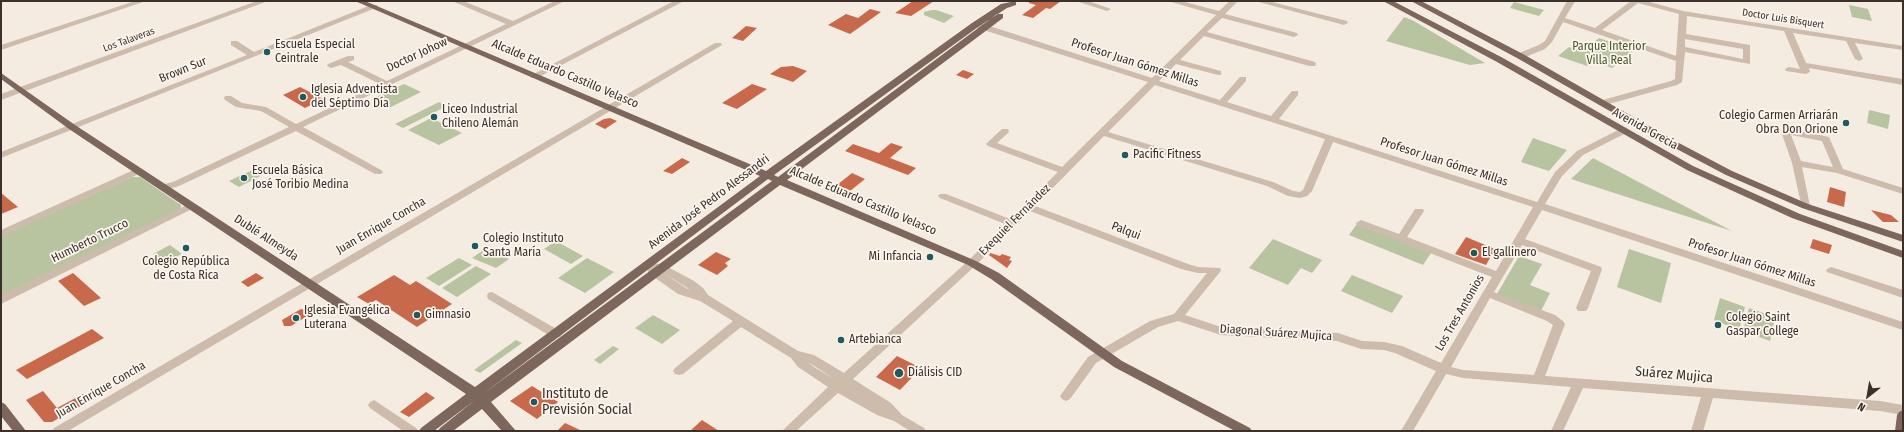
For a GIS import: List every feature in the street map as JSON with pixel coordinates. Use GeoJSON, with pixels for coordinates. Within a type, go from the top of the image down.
{"type":"FeatureCollection","features":[{"type":"Feature","properties":{"kind":"main road","name":"Alcalde Eduardo Castillo Velasco"},"geometry":{"type":"LineString","coordinates":[[359,1],[972,263],[995,276],[1102,354],[1135,374],[1246,431]]}},
{"type":"Feature","properties":{"kind":"main road","name":"Avenida Grecia"},"geometry":{"type":"LineString","coordinates":[[1387,1],[1500,60],[1690,168],[1769,204],[1832,230],[1903,254]]}},
{"type":"Feature","properties":{"kind":"main road","name":"Avenida Grecia"},"geometry":{"type":"LineString","coordinates":[[1415,1],[1520,56],[1714,165],[1805,206],[1903,239]]}},
{"type":"Feature","properties":{"kind":"main road","name":"Avenida José Pedro Alessandri"},"geometry":{"type":"LineString","coordinates":[[444,431],[480,398],[556,334],[655,268],[766,176],[980,26],[1003,14],[1014,2]]}},
{"type":"Feature","properties":{"kind":"main road","name":"Avenida José Pedro Alessandri"},"geometry":{"type":"LineString","coordinates":[[425,431],[480,398],[655,268],[778,181],[980,26]]}},
{"type":"Feature","properties":{"kind":"main road","name":"Dublé Almeyda"},"geometry":{"type":"LineString","coordinates":[[1,75],[72,127],[138,171],[170,187],[192,206],[310,283],[480,398],[510,431]]}},
{"type":"Feature","properties":{"kind":"main road"},"geometry":{"type":"LineString","coordinates":[[1,407],[20,431]]}},
{"type":"Feature","properties":{"kind":"main road"},"geometry":{"type":"LineString","coordinates":[[1901,431],[1903,415]]}},
{"type":"Feature","properties":{"kind":"street"},"geometry":{"type":"LineString","coordinates":[[1,48],[142,1]]}},
{"type":"Feature","properties":{"kind":"street","name":"Los Talaveras"},"geometry":{"type":"LineString","coordinates":[[1,97],[264,1]]}},
{"type":"Feature","properties":{"kind":"street"},"geometry":{"type":"LineString","coordinates":[[456,1],[513,24]]}},
{"type":"Feature","properties":{"kind":"street","name":"Doctor Johow"},"geometry":{"type":"LineString","coordinates":[[170,187],[561,1]]}},
{"type":"Feature","properties":{"kind":"street"},"geometry":{"type":"LineString","coordinates":[[534,76],[680,1]]}},
{"type":"Feature","properties":{"kind":"street"},"geometry":{"type":"LineString","coordinates":[[1080,1],[1107,8]]}},
{"type":"Feature","properties":{"kind":"street"},"geometry":{"type":"LineString","coordinates":[[1172,1],[1294,35]]}},
{"type":"Feature","properties":{"kind":"street","name":"Exequiel Fernández"},"geometry":{"type":"LineString","coordinates":[[788,431],[972,263],[1234,1]]}},
{"type":"Feature","properties":{"kind":"street"},"geometry":{"type":"LineString","coordinates":[[1259,1],[1344,23]]}},
{"type":"Feature","properties":{"kind":"street"},"geometry":{"type":"LineString","coordinates":[[1520,56],[1542,47],[1548,42],[1571,1]]}},
{"type":"Feature","properties":{"kind":"street"},"geometry":{"type":"LineString","coordinates":[[1596,31],[1637,1]]}},
{"type":"Feature","properties":{"kind":"street","name":"Doctor Luis Bisquert"},"geometry":{"type":"LineString","coordinates":[[1637,1],[1684,13],[1903,48]]}},
{"type":"Feature","properties":{"kind":"street","name":"Brown Sur"},"geometry":{"type":"LineString","coordinates":[[1,155],[374,7]]}},
{"type":"Feature","properties":{"kind":"street"},"geometry":{"type":"LineString","coordinates":[[1602,103],[1674,83],[1679,80],[1684,13]]}},
{"type":"Feature","properties":{"kind":"street"},"geometry":{"type":"LineString","coordinates":[[1562,19],[1680,60]]}},
{"type":"Feature","properties":{"kind":"street","name":"Profesor Juan Gómez Millas"},"geometry":{"type":"LineString","coordinates":[[980,26],[1538,206],[1903,326]]}},
{"type":"Feature","properties":{"kind":"street"},"geometry":{"type":"LineString","coordinates":[[1788,29],[1806,72],[1789,69]]}},
{"type":"Feature","properties":{"kind":"street"},"geometry":{"type":"LineString","coordinates":[[1202,33],[1312,64]]}},
{"type":"Feature","properties":{"kind":"street"},"geometry":{"type":"LineString","coordinates":[[1681,49],[1747,62],[1747,47],[1682,36]]}},
{"type":"Feature","properties":{"kind":"street"},"geometry":{"type":"LineString","coordinates":[[1849,40],[1859,59]]}},
{"type":"Feature","properties":{"kind":"street"},"geometry":{"type":"LineString","coordinates":[[234,43],[254,55]]}},
{"type":"Feature","properties":{"kind":"street","name":"Juan Enrique Concha"},"geometry":{"type":"LineString","coordinates":[[58,431],[718,45]]}},
{"type":"Feature","properties":{"kind":"street"},"geometry":{"type":"LineString","coordinates":[[331,66],[351,58]]}},
{"type":"Feature","properties":{"kind":"street"},"geometry":{"type":"LineString","coordinates":[[1174,61],[1218,73]]}},
{"type":"Feature","properties":{"kind":"street"},"geometry":{"type":"LineString","coordinates":[[341,62],[387,84]]}},
{"type":"Feature","properties":{"kind":"street"},"geometry":{"type":"LineString","coordinates":[[1803,65],[1903,82]]}},
{"type":"Feature","properties":{"kind":"street"},"geometry":{"type":"LineString","coordinates":[[1221,104],[1243,80]]}},
{"type":"Feature","properties":{"kind":"street"},"geometry":{"type":"LineString","coordinates":[[1273,120],[1295,93]]}},
{"type":"Feature","properties":{"kind":"street"},"geometry":{"type":"LineString","coordinates":[[228,98],[239,104],[263,109],[378,172]]}},
{"type":"Feature","properties":{"kind":"street"},"geometry":{"type":"LineString","coordinates":[[1005,131],[991,144],[1064,171]]}},
{"type":"Feature","properties":{"kind":"street","name":"Los Tres Antonios"},"geometry":{"type":"LineString","coordinates":[[1407,431],[1497,275],[1558,174],[1574,158],[1592,146],[1623,131]]}},
{"type":"Feature","properties":{"kind":"street"},"geometry":{"type":"LineString","coordinates":[[1805,206],[1796,162],[1785,131],[1826,139],[1839,171]]}},
{"type":"Feature","properties":{"kind":"street"},"geometry":{"type":"LineString","coordinates":[[1102,133],[1270,184],[1291,194],[1300,195],[1307,191],[1330,139]]}},
{"type":"Feature","properties":{"kind":"street"},"geometry":{"type":"LineString","coordinates":[[1796,162],[1839,171],[1903,191]]}},
{"type":"Feature","properties":{"kind":"street"},"geometry":{"type":"LineString","coordinates":[[1,234],[138,171]]}},
{"type":"Feature","properties":{"kind":"street"},"geometry":{"type":"LineString","coordinates":[[943,196],[1012,223]]}},
{"type":"Feature","properties":{"kind":"street","name":"Humberto Trucco"},"geometry":{"type":"LineString","coordinates":[[1,300],[192,206]]}},
{"type":"Feature","properties":{"kind":"street","name":"Palqui"},"geometry":{"type":"LineString","coordinates":[[1028,207],[1185,267],[1216,270],[1178,317]]}},
{"type":"Feature","properties":{"kind":"street"},"geometry":{"type":"LineString","coordinates":[[1401,238],[1419,211]]}},
{"type":"Feature","properties":{"kind":"street"},"geometry":{"type":"LineString","coordinates":[[1361,223],[1497,275]]}},
{"type":"Feature","properties":{"kind":"street"},"geometry":{"type":"LineString","coordinates":[[1518,240],[1597,269],[1582,308]]}},
{"type":"Feature","properties":{"kind":"street"},"geometry":{"type":"LineString","coordinates":[[655,268],[686,293],[704,298],[796,354],[802,364],[810,370],[842,383],[881,412],[898,418],[920,431]]}},
{"type":"Feature","properties":{"kind":"street"},"geometry":{"type":"LineString","coordinates":[[1831,270],[1903,294]]}},
{"type":"Feature","properties":{"kind":"street"},"geometry":{"type":"LineString","coordinates":[[1487,293],[1551,318],[1559,324],[1538,379]]}},
{"type":"Feature","properties":{"kind":"street"},"geometry":{"type":"LineString","coordinates":[[492,296],[556,334]]}},
{"type":"Feature","properties":{"kind":"street"},"geometry":{"type":"LineString","coordinates":[[1066,396],[1092,360],[1154,324],[1178,317]]}},
{"type":"Feature","properties":{"kind":"street","name":"Diagonal Suárez Mujica"},"geometry":{"type":"LineString","coordinates":[[1178,317],[1221,331],[1338,337],[1361,345],[1384,346],[1398,349],[1442,369]]}},
{"type":"Feature","properties":{"kind":"street"},"geometry":{"type":"LineString","coordinates":[[679,371],[741,321]]}},
{"type":"Feature","properties":{"kind":"street","name":"Suárez Mujica"},"geometry":{"type":"LineString","coordinates":[[1442,369],[1463,374],[1880,406],[1903,410]]}},
{"type":"Feature","properties":{"kind":"street"},"geometry":{"type":"LineString","coordinates":[[1557,431],[1579,382]]}},
{"type":"Feature","properties":{"kind":"street"},"geometry":{"type":"LineString","coordinates":[[1697,431],[1708,393]]}},
{"type":"Feature","properties":{"kind":"street"},"geometry":{"type":"LineString","coordinates":[[374,405],[412,431]]}},
{"type":"Feature","properties":{"kind":"green space"},"geometry":{"type":"Polygon","coordinates":[[[1514,2],[1544,10],[1539,16],[1510,8],[1514,2]]]}},
{"type":"Feature","properties":{"kind":"green space"},"geometry":{"type":"Polygon","coordinates":[[[1849,5],[1868,9],[1872,21],[1852,17],[1849,5]]]}},
{"type":"Feature","properties":{"kind":"green space"},"geometry":{"type":"Polygon","coordinates":[[[932,10],[954,16],[944,23],[924,15],[924,12],[932,10]]]}},
{"type":"Feature","properties":{"kind":"green space"},"geometry":{"type":"Polygon","coordinates":[[[1404,17],[1412,20],[1485,63],[1470,65],[1386,41],[1404,17]]]}},
{"type":"Feature","properties":{"kind":"green space","name":"Parque Interior Villa Real"},"geometry":{"type":"Polygon","coordinates":[[[1599,38],[1634,50],[1612,68],[1593,61],[1587,66],[1558,56],[1569,47],[1582,51],[1599,38]]]}},
{"type":"Feature","properties":{"kind":"green space"},"geometry":{"type":"Polygon","coordinates":[[[404,84],[421,92],[389,108],[372,99],[404,84]]]}},
{"type":"Feature","properties":{"kind":"green space"},"geometry":{"type":"Polygon","coordinates":[[[439,102],[447,106],[403,128],[395,124],[439,102]]]}},
{"type":"Feature","properties":{"kind":"green space"},"geometry":{"type":"Polygon","coordinates":[[[1869,110],[1890,115],[1888,129],[1867,123],[1869,110]]]}},
{"type":"Feature","properties":{"kind":"green space"},"geometry":{"type":"Polygon","coordinates":[[[431,118],[462,133],[439,145],[408,130],[431,118]]]}},
{"type":"Feature","properties":{"kind":"green space"},"geometry":{"type":"Polygon","coordinates":[[[1533,138],[1567,150],[1549,171],[1521,162],[1533,138]]]}},
{"type":"Feature","properties":{"kind":"green space"},"geometry":{"type":"Polygon","coordinates":[[[1593,158],[1732,231],[1571,179],[1593,158]]]}},
{"type":"Feature","properties":{"kind":"green space"},"geometry":{"type":"Polygon","coordinates":[[[261,166],[270,171],[239,187],[229,181],[261,166]]]}},
{"type":"Feature","properties":{"kind":"green space"},"geometry":{"type":"Polygon","coordinates":[[[132,177],[140,177],[181,205],[181,207],[179,210],[1,297],[1,236],[132,177]]]}},
{"type":"Feature","properties":{"kind":"green space"},"geometry":{"type":"Polygon","coordinates":[[[1357,224],[1431,253],[1423,265],[1349,235],[1357,224]]]}},
{"type":"Feature","properties":{"kind":"green space"},"geometry":{"type":"Polygon","coordinates":[[[1273,239],[1322,260],[1312,273],[1301,268],[1288,285],[1249,268],[1273,239]]]}},
{"type":"Feature","properties":{"kind":"green space"},"geometry":{"type":"Polygon","coordinates":[[[556,241],[583,256],[571,264],[544,249],[556,241]]]}},
{"type":"Feature","properties":{"kind":"green space"},"geometry":{"type":"Polygon","coordinates":[[[170,245],[182,254],[165,262],[153,254],[170,245]]]}},
{"type":"Feature","properties":{"kind":"green space"},"geometry":{"type":"Polygon","coordinates":[[[485,249],[509,259],[496,268],[472,258],[485,249]]]}},
{"type":"Feature","properties":{"kind":"green space"},"geometry":{"type":"Polygon","coordinates":[[[1629,249],[1671,263],[1661,303],[1617,287],[1629,249]]]}},
{"type":"Feature","properties":{"kind":"green space"},"geometry":{"type":"Polygon","coordinates":[[[1519,256],[1542,264],[1530,285],[1550,293],[1541,311],[1497,294],[1519,256]]]}},
{"type":"Feature","properties":{"kind":"green space"},"geometry":{"type":"Polygon","coordinates":[[[459,258],[472,265],[439,286],[426,278],[459,258]]]}},
{"type":"Feature","properties":{"kind":"green space"},"geometry":{"type":"Polygon","coordinates":[[[587,258],[614,272],[585,293],[558,278],[587,258]]]}},
{"type":"Feature","properties":{"kind":"green space"},"geometry":{"type":"Polygon","coordinates":[[[476,266],[491,274],[457,297],[442,288],[476,266]]]}},
{"type":"Feature","properties":{"kind":"green space"},"geometry":{"type":"Polygon","coordinates":[[[1352,275],[1403,296],[1392,313],[1341,291],[1352,275]]]}},
{"type":"Feature","properties":{"kind":"green space"},"geometry":{"type":"Polygon","coordinates":[[[1720,298],[1745,307],[1739,330],[1714,320],[1720,298]]]}},
{"type":"Feature","properties":{"kind":"green space"},"geometry":{"type":"Polygon","coordinates":[[[1749,308],[1775,317],[1770,341],[1743,331],[1749,308]]]}},
{"type":"Feature","properties":{"kind":"green space"},"geometry":{"type":"Polygon","coordinates":[[[653,315],[680,330],[662,344],[635,328],[653,315]]]}},
{"type":"Feature","properties":{"kind":"green space"},"geometry":{"type":"Polygon","coordinates":[[[516,340],[522,343],[480,373],[474,370],[516,340]]]}},
{"type":"Feature","properties":{"kind":"green space"},"geometry":{"type":"Polygon","coordinates":[[[613,346],[619,349],[600,364],[594,360],[613,346]]]}},
{"type":"Feature","properties":{"kind":"building"},"geometry":{"type":"Polygon","coordinates":[[[913,1],[934,1],[911,16],[895,13],[913,1]]]}},
{"type":"Feature","properties":{"kind":"building"},"geometry":{"type":"Polygon","coordinates":[[[1029,1],[1061,1],[1050,9],[1046,8],[1033,18],[1022,15],[1036,5],[1029,3],[1029,1]]]}},
{"type":"Feature","properties":{"kind":"building"},"geometry":{"type":"Polygon","coordinates":[[[870,9],[881,12],[850,34],[828,25],[846,14],[858,18],[870,9]]]}},
{"type":"Feature","properties":{"kind":"building"},"geometry":{"type":"Polygon","coordinates":[[[746,26],[757,28],[743,41],[732,38],[746,26]]]}},
{"type":"Feature","properties":{"kind":"building"},"geometry":{"type":"Polygon","coordinates":[[[793,66],[807,71],[793,82],[770,74],[781,67],[793,66]]]}},
{"type":"Feature","properties":{"kind":"building"},"geometry":{"type":"Polygon","coordinates":[[[963,70],[974,74],[967,79],[956,75],[963,70]]]}},
{"type":"Feature","properties":{"kind":"building"},"geometry":{"type":"Polygon","coordinates":[[[752,84],[767,89],[737,109],[722,103],[752,84]]]}},
{"type":"Feature","properties":{"kind":"building","name":"Iglesia Adventista del Séptimo Día"},"geometry":{"type":"Polygon","coordinates":[[[300,87],[323,99],[305,108],[283,95],[300,87]]]}},
{"type":"Feature","properties":{"kind":"building"},"geometry":{"type":"Polygon","coordinates":[[[610,118],[617,121],[605,129],[595,124],[604,119],[610,118]]]}},
{"type":"Feature","properties":{"kind":"building"},"geometry":{"type":"Polygon","coordinates":[[[891,143],[903,147],[890,158],[916,168],[908,175],[845,151],[853,144],[879,153],[891,143]]]}},
{"type":"Feature","properties":{"kind":"building"},"geometry":{"type":"Polygon","coordinates":[[[682,158],[690,162],[672,174],[663,171],[682,158]]]}},
{"type":"Feature","properties":{"kind":"building"},"geometry":{"type":"Polygon","coordinates":[[[852,173],[865,179],[850,191],[837,185],[852,173]]]}},
{"type":"Feature","properties":{"kind":"building"},"geometry":{"type":"Polygon","coordinates":[[[1830,187],[1846,192],[1844,207],[1827,202],[1830,187]]]}},
{"type":"Feature","properties":{"kind":"building"},"geometry":{"type":"Polygon","coordinates":[[[1,193],[18,207],[1,214],[1,193]]]}},
{"type":"Feature","properties":{"kind":"building"},"geometry":{"type":"Polygon","coordinates":[[[1871,210],[1891,215],[1899,222],[1883,222],[1871,210]]]}},
{"type":"Feature","properties":{"kind":"building","name":"El gallinero"},"geometry":{"type":"Polygon","coordinates":[[[1466,237],[1495,249],[1486,265],[1455,254],[1466,237]]]}},
{"type":"Feature","properties":{"kind":"building"},"geometry":{"type":"Polygon","coordinates":[[[1813,239],[1832,245],[1829,254],[1810,248],[1813,239]]]}},
{"type":"Feature","properties":{"kind":"building"},"geometry":{"type":"Polygon","coordinates":[[[716,252],[731,259],[725,263],[728,266],[717,275],[698,265],[716,252]]]}},
{"type":"Feature","properties":{"kind":"building"},"geometry":{"type":"Polygon","coordinates":[[[990,253],[1000,256],[1002,254],[1011,257],[1009,260],[1012,261],[1007,268],[989,255],[990,253]]]}},
{"type":"Feature","properties":{"kind":"building"},"geometry":{"type":"Polygon","coordinates":[[[73,273],[101,298],[84,306],[58,281],[73,273]]]}},
{"type":"Feature","properties":{"kind":"building"},"geometry":{"type":"Polygon","coordinates":[[[256,273],[264,278],[248,287],[241,282],[256,273]]]}},
{"type":"Feature","properties":{"kind":"building","name":"Gimnasio"},"geometry":{"type":"Polygon","coordinates":[[[394,275],[410,285],[416,281],[452,304],[417,327],[376,300],[369,304],[357,297],[394,275]]]}},
{"type":"Feature","properties":{"kind":"building","name":"Iglesia Evangélica Luterana"},"geometry":{"type":"Polygon","coordinates":[[[301,309],[314,312],[291,326],[284,326],[282,320],[301,309]]]}},
{"type":"Feature","properties":{"kind":"building"},"geometry":{"type":"Polygon","coordinates":[[[92,329],[104,338],[27,379],[16,370],[92,329]]]}},
{"type":"Feature","properties":{"kind":"building","name":"Diálisis CID"},"geometry":{"type":"Polygon","coordinates":[[[897,356],[921,368],[900,390],[876,377],[897,356]]]}},
{"type":"Feature","properties":{"kind":"building","name":"Instituto de Previsión Social"},"geometry":{"type":"Polygon","coordinates":[[[532,386],[558,402],[537,419],[510,401],[532,386]]]}},
{"type":"Feature","properties":{"kind":"building"},"geometry":{"type":"Polygon","coordinates":[[[43,391],[57,408],[83,394],[90,401],[52,422],[44,422],[26,400],[43,391]]]}},
{"type":"Feature","properties":{"kind":"building"},"geometry":{"type":"Polygon","coordinates":[[[426,392],[435,398],[409,417],[400,412],[426,392]]]}},
{"type":"Feature","properties":{"kind":"building"},"geometry":{"type":"Polygon","coordinates":[[[702,420],[719,431],[690,431],[702,420]]]}},
{"type":"Feature","properties":{"kind":"building"},"geometry":{"type":"Polygon","coordinates":[[[565,423],[582,431],[557,431],[565,423]]]}},
{"type":"Feature","properties":{"kind":"place","name":"Escuela Especial Ceintrale"},"geometry":{"type":"Point","coordinates":[267,52]}},
{"type":"Feature","properties":{"kind":"place","name":"Iglesia Adventista del Séptimo Día"},"geometry":{"type":"Point","coordinates":[303,97]}},
{"type":"Feature","properties":{"kind":"place","name":"Liceo Industrial Chileno Alemán"},"geometry":{"type":"Point","coordinates":[434,117]}},
{"type":"Feature","properties":{"kind":"place","name":"Colegio Carmen Arriarán Obra Don Orione"},"geometry":{"type":"Point","coordinates":[1846,123]}},
{"type":"Feature","properties":{"kind":"place","name":"Pacific Fitness"},"geometry":{"type":"Point","coordinates":[1125,155]}},
{"type":"Feature","properties":{"kind":"place","name":"Escuela Básica José Toribio Medina"},"geometry":{"type":"Point","coordinates":[244,178]}},
{"type":"Feature","properties":{"kind":"place","name":"Colegio Instituto Santa María"},"geometry":{"type":"Point","coordinates":[475,246]}},
{"type":"Feature","properties":{"kind":"place","name":"Colegio República de Costa Rica"},"geometry":{"type":"Point","coordinates":[186,248]}},
{"type":"Feature","properties":{"kind":"place","name":"El gallinero"},"geometry":{"type":"Point","coordinates":[1474,253]}},
{"type":"Feature","properties":{"kind":"place","name":"Mi Infancia"},"geometry":{"type":"Point","coordinates":[930,257]}},
{"type":"Feature","properties":{"kind":"place","name":"Gimnasio"},"geometry":{"type":"Point","coordinates":[417,315]}},
{"type":"Feature","properties":{"kind":"place","name":"Iglesia Evangélica Luterana"},"geometry":{"type":"Point","coordinates":[296,318]}},
{"type":"Feature","properties":{"kind":"place","name":"Colegio Saint Gaspar College"},"geometry":{"type":"Point","coordinates":[1718,325]}},
{"type":"Feature","properties":{"kind":"place","name":"Artebianca"},"geometry":{"type":"Point","coordinates":[841,340]}},
{"type":"Feature","properties":{"kind":"place","name":"Diálisis CID"},"geometry":{"type":"Point","coordinates":[899,373]}},
{"type":"Feature","properties":{"kind":"place","name":"Instituto de Previsión Social"},"geometry":{"type":"Point","coordinates":[534,402]}}]}
